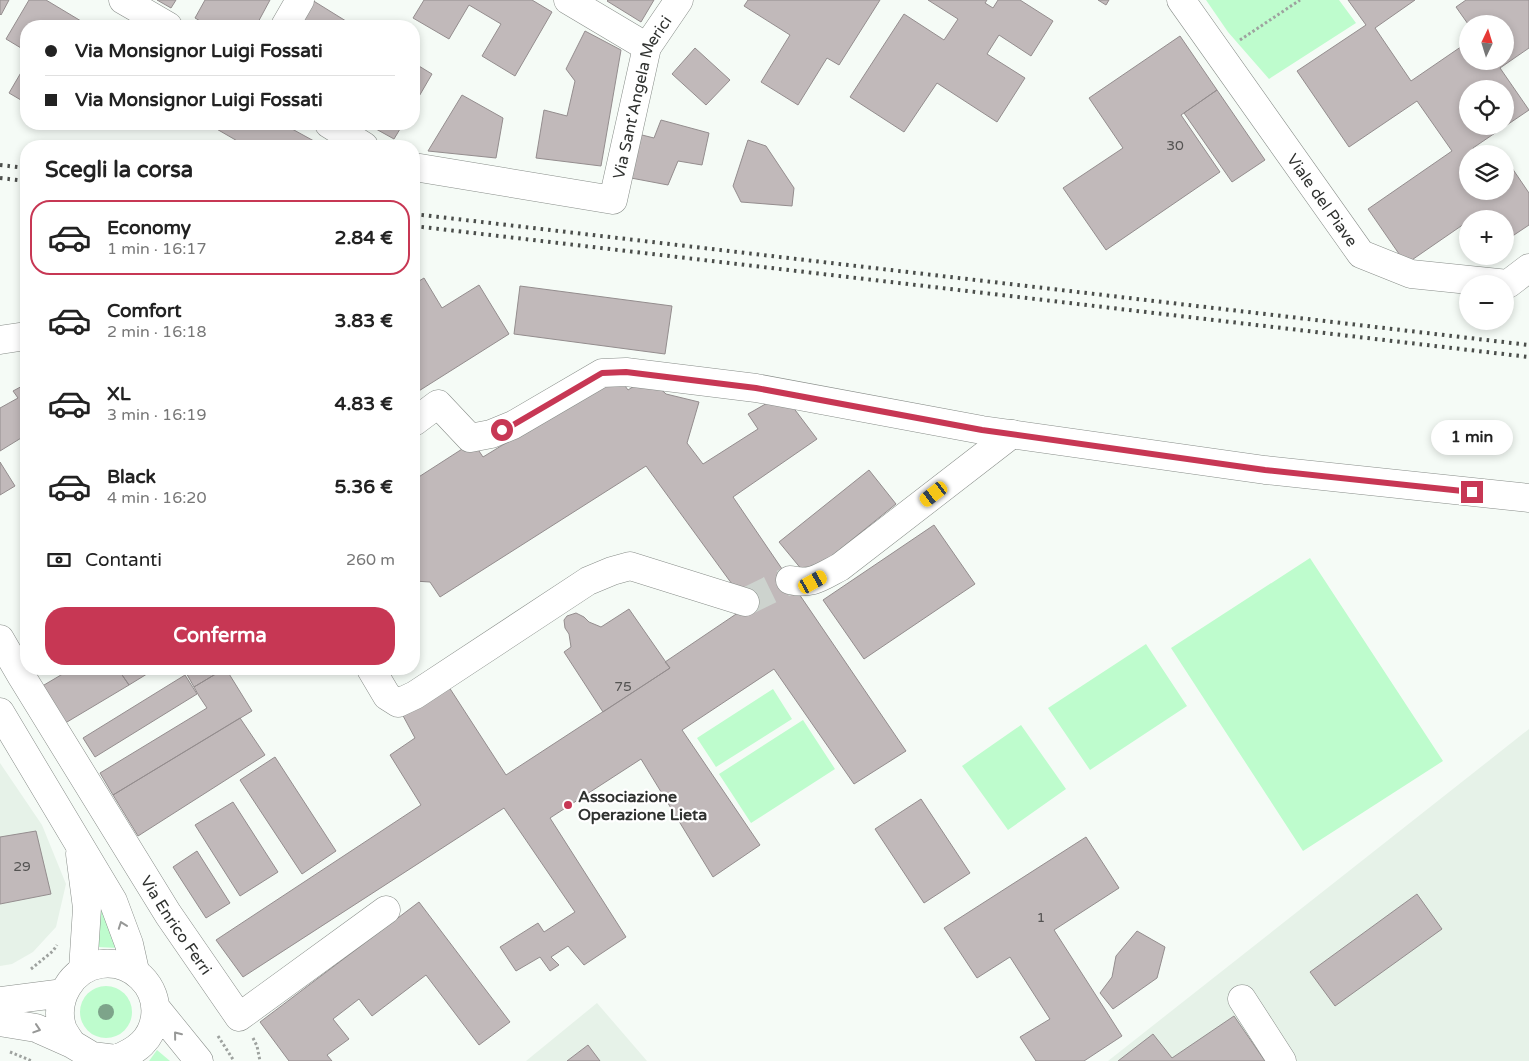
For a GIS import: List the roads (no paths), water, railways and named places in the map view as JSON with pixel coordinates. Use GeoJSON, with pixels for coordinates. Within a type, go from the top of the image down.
{"type":"FeatureCollection","features":[{"type":"Feature","properties":{"kind":"street"},"geometry":{"type":"LineString","coordinates":[[123,0],[158,20]]}},
{"type":"Feature","properties":{"kind":"street"},"geometry":{"type":"LineString","coordinates":[[288,20],[300,0]]}},
{"type":"Feature","properties":{"kind":"street"},"geometry":{"type":"LineString","coordinates":[[568,0],[647,47]]}},
{"type":"Feature","properties":{"kind":"street","name":"Via Sant'Angela Merici"},"geometry":{"type":"LineString","coordinates":[[420,168],[613,200],[647,47],[679,0]]}},
{"type":"Feature","properties":{"kind":"street","name":"Viale del Piave"},"geometry":{"type":"LineString","coordinates":[[1181,0],[1360,254],[1411,274],[1508,284],[1529,268]]}},
{"type":"Feature","properties":{"kind":"street"},"geometry":{"type":"LineString","coordinates":[[339,130],[354,140]]}},
{"type":"Feature","properties":{"kind":"street"},"geometry":{"type":"LineString","coordinates":[[0,340],[20,337]]}},
{"type":"Feature","properties":{"kind":"street"},"geometry":{"type":"LineString","coordinates":[[420,418],[438,404],[470,438],[491,434],[513,425],[602,373],[612,372],[756,388],[889,414],[1012,434],[1265,470],[1529,498]]}},
{"type":"Feature","properties":{"kind":"street"},"geometry":{"type":"LineString","coordinates":[[790,580],[801,583],[813,582],[840,567],[1012,434]]}},
{"type":"Feature","properties":{"kind":"street"},"geometry":{"type":"LineString","coordinates":[[374,675],[386,696],[398,702],[415,695],[588,581],[630,566],[745,602]]}},
{"type":"Feature","properties":{"kind":"street","name":"Via Enrico Ferri"},"geometry":{"type":"LineString","coordinates":[[0,638],[20,663]]}},
{"type":"Feature","properties":{"kind":"street","name":"Via Enrico Ferri"},"geometry":{"type":"LineString","coordinates":[[29,675],[168,914],[239,1017],[386,910]]}},
{"type":"Feature","properties":{"kind":"street"},"geometry":{"type":"LineString","coordinates":[[0,712],[113,900],[129,944],[135,972]]}},
{"type":"Feature","properties":{"kind":"street"},"geometry":{"type":"LineString","coordinates":[[78,842],[87,908],[83,970]]}},
{"type":"Feature","properties":{"kind":"street"},"geometry":{"type":"LineString","coordinates":[[0,1022],[36,1028],[72,1044],[92,1056],[118,1060],[146,1041],[154,1026],[156,1008],[153,994],[146,982],[135,972],[118,964],[100,964],[83,970],[71,980],[64,993],[60,1010],[63,1028],[72,1044]]}},
{"type":"Feature","properties":{"kind":"street"},"geometry":{"type":"LineString","coordinates":[[0,1001],[64,993]]}},
{"type":"Feature","properties":{"kind":"street"},"geometry":{"type":"LineString","coordinates":[[1242,999],[1282,1061]]}},
{"type":"Feature","properties":{"kind":"street"},"geometry":{"type":"LineString","coordinates":[[156,1008],[199,1061]]}},
{"type":"Feature","properties":{"kind":"tunnel"},"geometry":{"type":"LineString","coordinates":[[745,602],[790,580]]}},
{"type":"Feature","properties":{"kind":"railway"},"geometry":{"type":"LineString","coordinates":[[0,165],[20,167]]}},
{"type":"Feature","properties":{"kind":"railway"},"geometry":{"type":"LineString","coordinates":[[0,178],[20,180]]}},
{"type":"Feature","properties":{"kind":"railway"},"geometry":{"type":"LineString","coordinates":[[420,215],[1529,345]]}},
{"type":"Feature","properties":{"kind":"railway"},"geometry":{"type":"LineString","coordinates":[[420,227],[1529,357]]}},
{"type":"Feature","properties":{"kind":"place","name":"Associazione Operazione Lieta"},"geometry":{"type":"Point","coordinates":[568,805]}}]}
